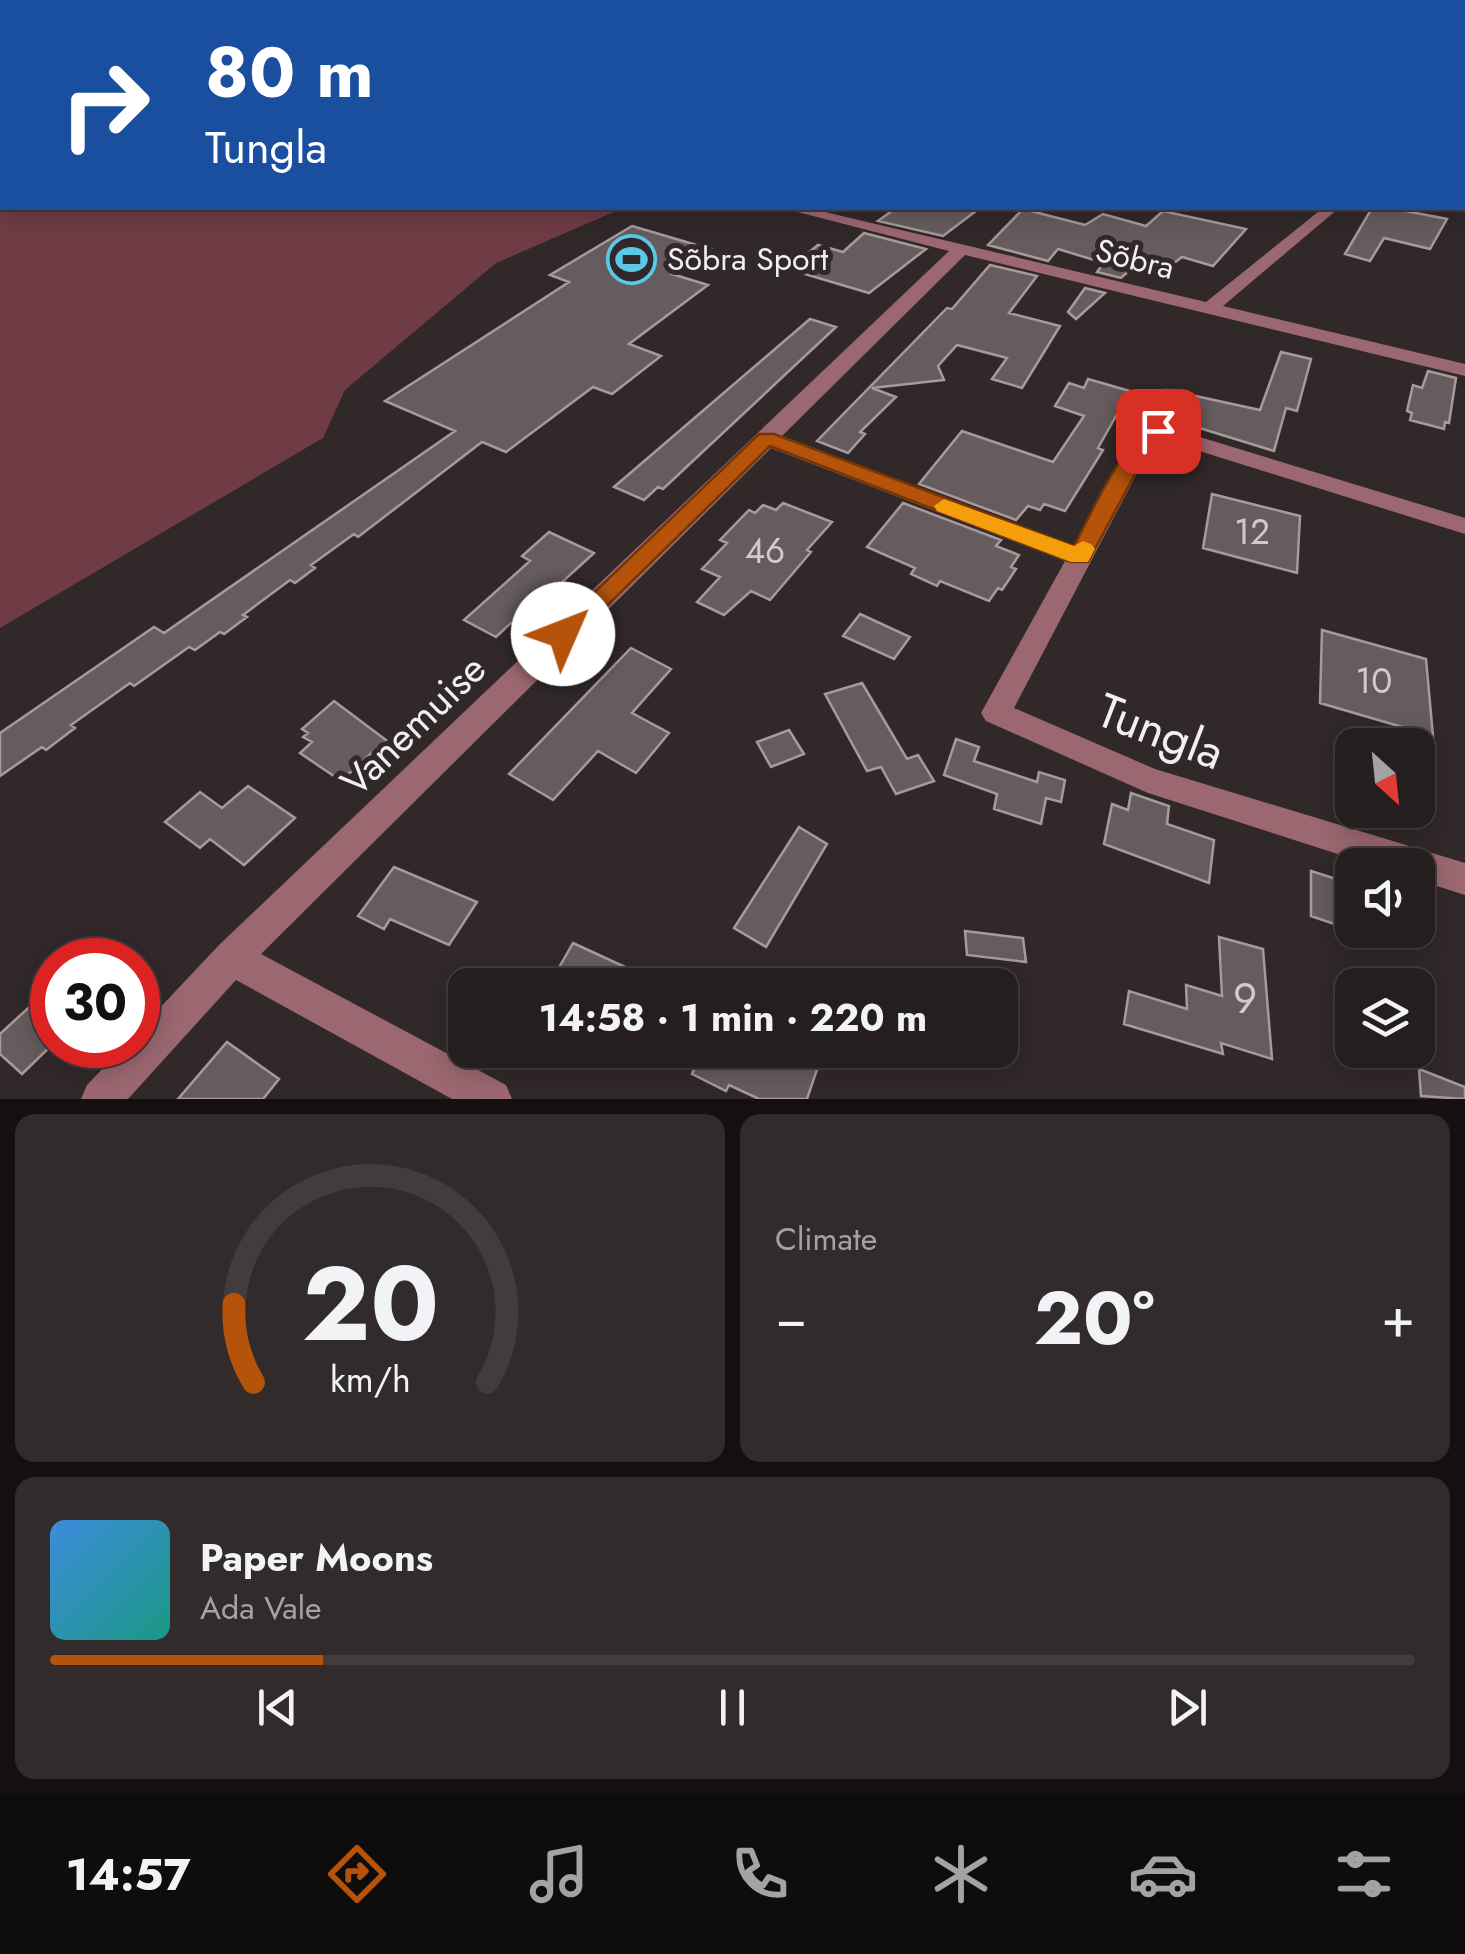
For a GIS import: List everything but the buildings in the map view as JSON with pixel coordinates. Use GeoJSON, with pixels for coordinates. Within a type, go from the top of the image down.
{"type":"FeatureCollection","features":[{"type":"Feature","properties":{"kind":"street","name":"Sõbra"},"geometry":{"type":"LineString","coordinates":[[799,210],[1465,370]]}},
{"type":"Feature","properties":{"kind":"street"},"geometry":{"type":"LineString","coordinates":[[1210,308],[1330,210]]}},
{"type":"Feature","properties":{"kind":"street","name":"Vanemuise"},"geometry":{"type":"LineString","coordinates":[[101,1099],[232,958],[961,248]]}},
{"type":"Feature","properties":{"kind":"street","name":"Tungla"},"geometry":{"type":"LineString","coordinates":[[1465,526],[1158,431],[1133,459],[996,713],[1148,780],[1465,878]]}},
{"type":"Feature","properties":{"kind":"street"},"geometry":{"type":"LineString","coordinates":[[766,438],[1080,557]]}},
{"type":"Feature","properties":{"kind":"street"},"geometry":{"type":"LineString","coordinates":[[232,958],[492,1099]]}},
{"type":"Feature","properties":{"kind":"shaded area"},"geometry":{"type":"Polygon","coordinates":[[[0,210],[618,210],[496,263],[345,390],[323,438],[0,628],[0,210]]]}},
{"type":"Feature","properties":{"kind":"slow traffic"},"geometry":{"type":"LineString","coordinates":[[944,506],[1080,557],[1083,549]]}},
{"type":"Feature","properties":{"kind":"place","name":"Sõbra Sport"},"geometry":{"type":"Point","coordinates":[632,259]}},
{"type":"Feature","properties":{"kind":"route"},"geometry":{"type":"LineString","coordinates":[[563,634],[766,438],[1080,557],[1133,459],[1158,431]]}}]}
